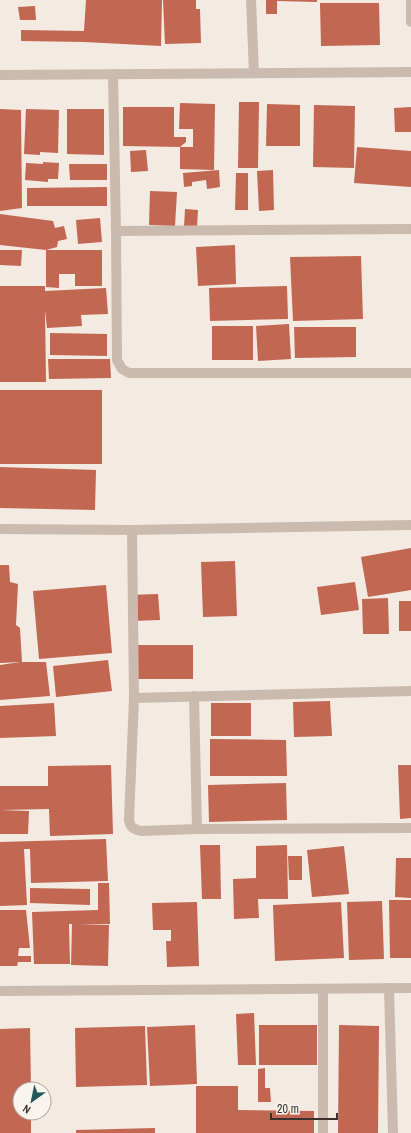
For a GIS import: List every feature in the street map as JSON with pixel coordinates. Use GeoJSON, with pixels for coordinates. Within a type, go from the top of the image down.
{"type":"FeatureCollection","features":[{"type":"Feature","properties":{"kind":"street"},"geometry":{"type":"LineString","coordinates":[[251,0],[254,73]]}},
{"type":"Feature","properties":{"kind":"street"},"geometry":{"type":"LineString","coordinates":[[411,0],[411,22]]}},
{"type":"Feature","properties":{"kind":"street"},"geometry":{"type":"LineString","coordinates":[[0,75],[411,72]]}},
{"type":"Feature","properties":{"kind":"street"},"geometry":{"type":"LineString","coordinates":[[113,74],[117,360],[122,369],[129,373],[411,373]]}},
{"type":"Feature","properties":{"kind":"street"},"geometry":{"type":"LineString","coordinates":[[116,231],[411,229]]}},
{"type":"Feature","properties":{"kind":"street"},"geometry":{"type":"LineString","coordinates":[[0,529],[132,530],[411,524]]}},
{"type":"Feature","properties":{"kind":"street"},"geometry":{"type":"LineString","coordinates":[[132,530],[134,698],[130,825],[141,831],[197,829],[411,828]]}},
{"type":"Feature","properties":{"kind":"street"},"geometry":{"type":"LineString","coordinates":[[134,698],[411,691]]}},
{"type":"Feature","properties":{"kind":"street"},"geometry":{"type":"LineString","coordinates":[[194,696],[197,829]]}},
{"type":"Feature","properties":{"kind":"street"},"geometry":{"type":"LineString","coordinates":[[389,988],[393,1133]]}},
{"type":"Feature","properties":{"kind":"street"},"geometry":{"type":"LineString","coordinates":[[0,992],[411,988]]}},
{"type":"Feature","properties":{"kind":"street"},"geometry":{"type":"LineString","coordinates":[[323,989],[323,1133]]}},
{"type":"Feature","properties":{"kind":"building"},"geometry":{"type":"Polygon","coordinates":[[[86,0],[162,0],[161,46],[84,42],[21,41],[21,30],[84,31],[86,0]]]}},
{"type":"Feature","properties":{"kind":"building"},"geometry":{"type":"Polygon","coordinates":[[[163,0],[196,0],[196,9],[200,9],[201,43],[165,44],[163,0]]]}},
{"type":"Feature","properties":{"kind":"building"},"geometry":{"type":"Polygon","coordinates":[[[266,0],[317,0],[317,2],[277,1],[277,14],[266,14],[266,0]]]}},
{"type":"Feature","properties":{"kind":"building"},"geometry":{"type":"Polygon","coordinates":[[[320,3],[379,3],[380,45],[321,46],[320,3]]]}},
{"type":"Feature","properties":{"kind":"building"},"geometry":{"type":"Polygon","coordinates":[[[35,6],[36,20],[20,20],[18,7],[35,6]]]}},
{"type":"Feature","properties":{"kind":"building"},"geometry":{"type":"Polygon","coordinates":[[[239,102],[259,102],[258,168],[238,168],[239,102]]]}},
{"type":"Feature","properties":{"kind":"building"},"geometry":{"type":"Polygon","coordinates":[[[180,103],[215,104],[214,170],[180,169],[180,147],[193,147],[193,129],[179,129],[180,103]]]}},
{"type":"Feature","properties":{"kind":"building"},"geometry":{"type":"Polygon","coordinates":[[[267,104],[300,105],[300,146],[266,146],[267,104]]]}},
{"type":"Feature","properties":{"kind":"building"},"geometry":{"type":"Polygon","coordinates":[[[314,105],[355,106],[354,168],[313,167],[314,105]]]}},
{"type":"Feature","properties":{"kind":"building"},"geometry":{"type":"Polygon","coordinates":[[[123,107],[174,107],[174,137],[186,137],[186,142],[180,147],[123,146],[123,107]]]}},
{"type":"Feature","properties":{"kind":"building"},"geometry":{"type":"Polygon","coordinates":[[[411,107],[411,132],[395,132],[394,108],[411,107]]]}},
{"type":"Feature","properties":{"kind":"building"},"geometry":{"type":"Polygon","coordinates":[[[0,109],[21,110],[22,208],[0,211],[0,109]]]}},
{"type":"Feature","properties":{"kind":"building"},"geometry":{"type":"Polygon","coordinates":[[[26,109],[59,110],[58,153],[40,152],[40,155],[24,154],[26,109]]]}},
{"type":"Feature","properties":{"kind":"building"},"geometry":{"type":"Polygon","coordinates":[[[67,109],[104,109],[104,155],[67,154],[67,109]]]}},
{"type":"Feature","properties":{"kind":"building"},"geometry":{"type":"Polygon","coordinates":[[[357,147],[411,151],[411,187],[354,183],[357,147]]]}},
{"type":"Feature","properties":{"kind":"building"},"geometry":{"type":"Polygon","coordinates":[[[146,150],[148,171],[131,172],[130,151],[146,150]]]}},
{"type":"Feature","properties":{"kind":"building"},"geometry":{"type":"Polygon","coordinates":[[[43,162],[59,163],[58,179],[48,179],[48,182],[25,180],[26,163],[43,164],[43,162]]]}},
{"type":"Feature","properties":{"kind":"building"},"geometry":{"type":"Polygon","coordinates":[[[69,164],[107,164],[107,180],[70,180],[69,164]]]}},
{"type":"Feature","properties":{"kind":"building"},"geometry":{"type":"Polygon","coordinates":[[[219,170],[220,187],[207,189],[206,180],[192,182],[192,186],[184,187],[183,173],[219,170]]]}},
{"type":"Feature","properties":{"kind":"building"},"geometry":{"type":"Polygon","coordinates":[[[273,170],[274,210],[259,211],[257,171],[273,170]]]}},
{"type":"Feature","properties":{"kind":"building"},"geometry":{"type":"Polygon","coordinates":[[[236,173],[248,173],[248,210],[235,210],[236,173]]]}},
{"type":"Feature","properties":{"kind":"building"},"geometry":{"type":"Polygon","coordinates":[[[107,187],[107,206],[27,206],[27,188],[107,187]]]}},
{"type":"Feature","properties":{"kind":"building"},"geometry":{"type":"Polygon","coordinates":[[[150,191],[177,192],[175,226],[149,225],[150,191]]]}},
{"type":"Feature","properties":{"kind":"building"},"geometry":{"type":"Polygon","coordinates":[[[185,209],[198,210],[197,227],[184,227],[185,209]]]}},
{"type":"Feature","properties":{"kind":"building"},"geometry":{"type":"Polygon","coordinates":[[[0,214],[53,221],[55,228],[64,226],[67,239],[58,241],[57,247],[46,250],[0,245],[0,214]]]}},
{"type":"Feature","properties":{"kind":"building"},"geometry":{"type":"Polygon","coordinates":[[[100,218],[102,242],[78,244],[76,220],[100,218]]]}},
{"type":"Feature","properties":{"kind":"building"},"geometry":{"type":"Polygon","coordinates":[[[235,245],[236,284],[198,286],[196,247],[235,245]]]}},
{"type":"Feature","properties":{"kind":"building"},"geometry":{"type":"Polygon","coordinates":[[[0,250],[22,250],[21,266],[0,265],[0,250]]]}},
{"type":"Feature","properties":{"kind":"building"},"geometry":{"type":"Polygon","coordinates":[[[46,250],[102,250],[102,286],[75,286],[75,274],[59,274],[59,288],[46,287],[46,250]]]}},
{"type":"Feature","properties":{"kind":"building"},"geometry":{"type":"Polygon","coordinates":[[[361,256],[363,319],[293,321],[290,257],[361,256]]]}},
{"type":"Feature","properties":{"kind":"building"},"geometry":{"type":"Polygon","coordinates":[[[0,286],[45,286],[45,291],[106,288],[108,314],[81,315],[82,326],[47,328],[45,310],[46,382],[0,382],[0,286]]]}},
{"type":"Feature","properties":{"kind":"building"},"geometry":{"type":"Polygon","coordinates":[[[287,286],[288,319],[210,321],[209,288],[287,286]]]}},
{"type":"Feature","properties":{"kind":"building"},"geometry":{"type":"Polygon","coordinates":[[[289,324],[291,359],[258,361],[256,326],[289,324]]]}},
{"type":"Feature","properties":{"kind":"building"},"geometry":{"type":"Polygon","coordinates":[[[212,326],[253,326],[253,360],[212,360],[212,326]]]}},
{"type":"Feature","properties":{"kind":"building"},"geometry":{"type":"Polygon","coordinates":[[[294,327],[356,327],[356,357],[295,358],[294,327]]]}},
{"type":"Feature","properties":{"kind":"building"},"geometry":{"type":"Polygon","coordinates":[[[50,333],[107,334],[107,356],[50,355],[50,333]]]}},
{"type":"Feature","properties":{"kind":"building"},"geometry":{"type":"Polygon","coordinates":[[[48,359],[110,359],[111,378],[49,379],[48,359]]]}},
{"type":"Feature","properties":{"kind":"building"},"geometry":{"type":"Polygon","coordinates":[[[0,390],[102,390],[102,464],[0,464],[0,390]]]}},
{"type":"Feature","properties":{"kind":"building"},"geometry":{"type":"Polygon","coordinates":[[[0,467],[96,470],[95,510],[0,508],[0,467]]]}},
{"type":"Feature","properties":{"kind":"building"},"geometry":{"type":"Polygon","coordinates":[[[411,548],[411,590],[368,597],[361,557],[411,548]]]}},
{"type":"Feature","properties":{"kind":"building"},"geometry":{"type":"Polygon","coordinates":[[[235,561],[237,616],[203,617],[201,562],[235,561]]]}},
{"type":"Feature","properties":{"kind":"building"},"geometry":{"type":"Polygon","coordinates":[[[0,565],[9,565],[10,582],[18,584],[16,625],[20,628],[22,662],[46,662],[50,696],[0,700],[0,665],[20,662],[0,663],[0,565]]]}},
{"type":"Feature","properties":{"kind":"building"},"geometry":{"type":"Polygon","coordinates":[[[355,582],[359,610],[321,615],[317,587],[355,582]]]}},
{"type":"Feature","properties":{"kind":"building"},"geometry":{"type":"Polygon","coordinates":[[[106,585],[112,653],[39,659],[33,591],[106,585]]]}},
{"type":"Feature","properties":{"kind":"building"},"geometry":{"type":"Polygon","coordinates":[[[158,594],[160,620],[131,621],[129,595],[158,594]]]}},
{"type":"Feature","properties":{"kind":"building"},"geometry":{"type":"Polygon","coordinates":[[[388,598],[389,634],[363,634],[362,599],[388,598]]]}},
{"type":"Feature","properties":{"kind":"building"},"geometry":{"type":"Polygon","coordinates":[[[399,601],[411,601],[411,631],[399,631],[399,601]]]}},
{"type":"Feature","properties":{"kind":"building"},"geometry":{"type":"Polygon","coordinates":[[[136,645],[193,645],[193,679],[137,679],[136,645]]]}},
{"type":"Feature","properties":{"kind":"building"},"geometry":{"type":"Polygon","coordinates":[[[108,660],[112,691],[56,697],[53,666],[108,660]]]}},
{"type":"Feature","properties":{"kind":"building"},"geometry":{"type":"Polygon","coordinates":[[[330,701],[332,736],[294,737],[293,702],[330,701]]]}},
{"type":"Feature","properties":{"kind":"building"},"geometry":{"type":"Polygon","coordinates":[[[54,703],[56,736],[0,738],[0,706],[54,703]]]}},
{"type":"Feature","properties":{"kind":"building"},"geometry":{"type":"Polygon","coordinates":[[[211,703],[251,703],[251,736],[211,736],[211,703]]]}},
{"type":"Feature","properties":{"kind":"building"},"geometry":{"type":"Polygon","coordinates":[[[210,739],[286,740],[287,776],[210,776],[210,739]]]}},
{"type":"Feature","properties":{"kind":"building"},"geometry":{"type":"Polygon","coordinates":[[[111,765],[113,834],[50,836],[49,809],[0,810],[0,786],[48,786],[48,766],[111,765]]]}},
{"type":"Feature","properties":{"kind":"building"},"geometry":{"type":"Polygon","coordinates":[[[398,765],[411,765],[411,818],[400,819],[398,765]]]}},
{"type":"Feature","properties":{"kind":"building"},"geometry":{"type":"Polygon","coordinates":[[[286,783],[287,820],[209,822],[208,785],[286,783]]]}},
{"type":"Feature","properties":{"kind":"building"},"geometry":{"type":"Polygon","coordinates":[[[0,810],[29,811],[28,834],[0,834],[0,810]]]}},
{"type":"Feature","properties":{"kind":"building"},"geometry":{"type":"Polygon","coordinates":[[[106,839],[108,881],[31,883],[30,849],[24,849],[27,905],[0,906],[0,842],[106,839]]]}},
{"type":"Feature","properties":{"kind":"building"},"geometry":{"type":"Polygon","coordinates":[[[200,845],[220,845],[221,899],[202,899],[200,845]]]}},
{"type":"Feature","properties":{"kind":"building"},"geometry":{"type":"Polygon","coordinates":[[[287,845],[288,899],[258,899],[259,918],[234,919],[233,879],[256,878],[256,846],[287,845]]]}},
{"type":"Feature","properties":{"kind":"building"},"geometry":{"type":"Polygon","coordinates":[[[344,846],[349,894],[312,897],[307,850],[344,846]]]}},
{"type":"Feature","properties":{"kind":"building"},"geometry":{"type":"Polygon","coordinates":[[[288,856],[302,856],[302,880],[289,880],[288,856]]]}},
{"type":"Feature","properties":{"kind":"building"},"geometry":{"type":"Polygon","coordinates":[[[396,858],[411,858],[411,898],[395,897],[396,858]]]}},
{"type":"Feature","properties":{"kind":"building"},"geometry":{"type":"Polygon","coordinates":[[[98,883],[109,883],[110,924],[77,925],[109,925],[108,966],[71,965],[72,924],[69,924],[70,964],[34,964],[32,912],[98,910],[98,883]]]}},
{"type":"Feature","properties":{"kind":"building"},"geometry":{"type":"Polygon","coordinates":[[[30,888],[90,889],[90,905],[30,903],[30,888]]]}},
{"type":"Feature","properties":{"kind":"building"},"geometry":{"type":"Polygon","coordinates":[[[389,900],[411,900],[411,958],[390,958],[389,900]]]}},
{"type":"Feature","properties":{"kind":"building"},"geometry":{"type":"Polygon","coordinates":[[[382,901],[384,959],[349,960],[347,902],[382,901]]]}},
{"type":"Feature","properties":{"kind":"building"},"geometry":{"type":"Polygon","coordinates":[[[197,902],[199,966],[167,967],[166,941],[171,941],[171,930],[153,930],[152,903],[197,902]]]}},
{"type":"Feature","properties":{"kind":"building"},"geometry":{"type":"Polygon","coordinates":[[[341,902],[344,958],[275,961],[273,905],[341,902]]]}},
{"type":"Feature","properties":{"kind":"building"},"geometry":{"type":"Polygon","coordinates":[[[0,910],[26,910],[30,948],[19,948],[18,956],[31,956],[31,962],[18,962],[17,966],[0,966],[0,910]]]}},
{"type":"Feature","properties":{"kind":"building"},"geometry":{"type":"Polygon","coordinates":[[[254,1013],[256,1065],[238,1065],[236,1014],[254,1013]]]}},
{"type":"Feature","properties":{"kind":"building"},"geometry":{"type":"Polygon","coordinates":[[[195,1025],[197,1084],[150,1086],[147,1027],[195,1025]]]}},
{"type":"Feature","properties":{"kind":"building"},"geometry":{"type":"Polygon","coordinates":[[[259,1025],[317,1025],[317,1065],[259,1065],[259,1025]]]}},
{"type":"Feature","properties":{"kind":"building"},"geometry":{"type":"Polygon","coordinates":[[[339,1025],[379,1026],[378,1133],[338,1133],[339,1025]]]}},
{"type":"Feature","properties":{"kind":"building"},"geometry":{"type":"Polygon","coordinates":[[[145,1026],[147,1085],[76,1087],[75,1028],[145,1026]]]}},
{"type":"Feature","properties":{"kind":"building"},"geometry":{"type":"Polygon","coordinates":[[[30,1028],[31,1081],[12,1081],[12,1121],[31,1121],[31,1133],[0,1133],[0,1029],[30,1028]]]}},
{"type":"Feature","properties":{"kind":"building"},"geometry":{"type":"Polygon","coordinates":[[[265,1068],[265,1088],[270,1088],[271,1102],[258,1102],[258,1069],[265,1068]]]}},
{"type":"Feature","properties":{"kind":"building"},"geometry":{"type":"Polygon","coordinates":[[[196,1086],[238,1086],[238,1110],[314,1111],[314,1133],[196,1133],[196,1086]]]}},
{"type":"Feature","properties":{"kind":"building"},"geometry":{"type":"Polygon","coordinates":[[[155,1128],[155,1133],[76,1133],[76,1130],[155,1128]]]}}]}
